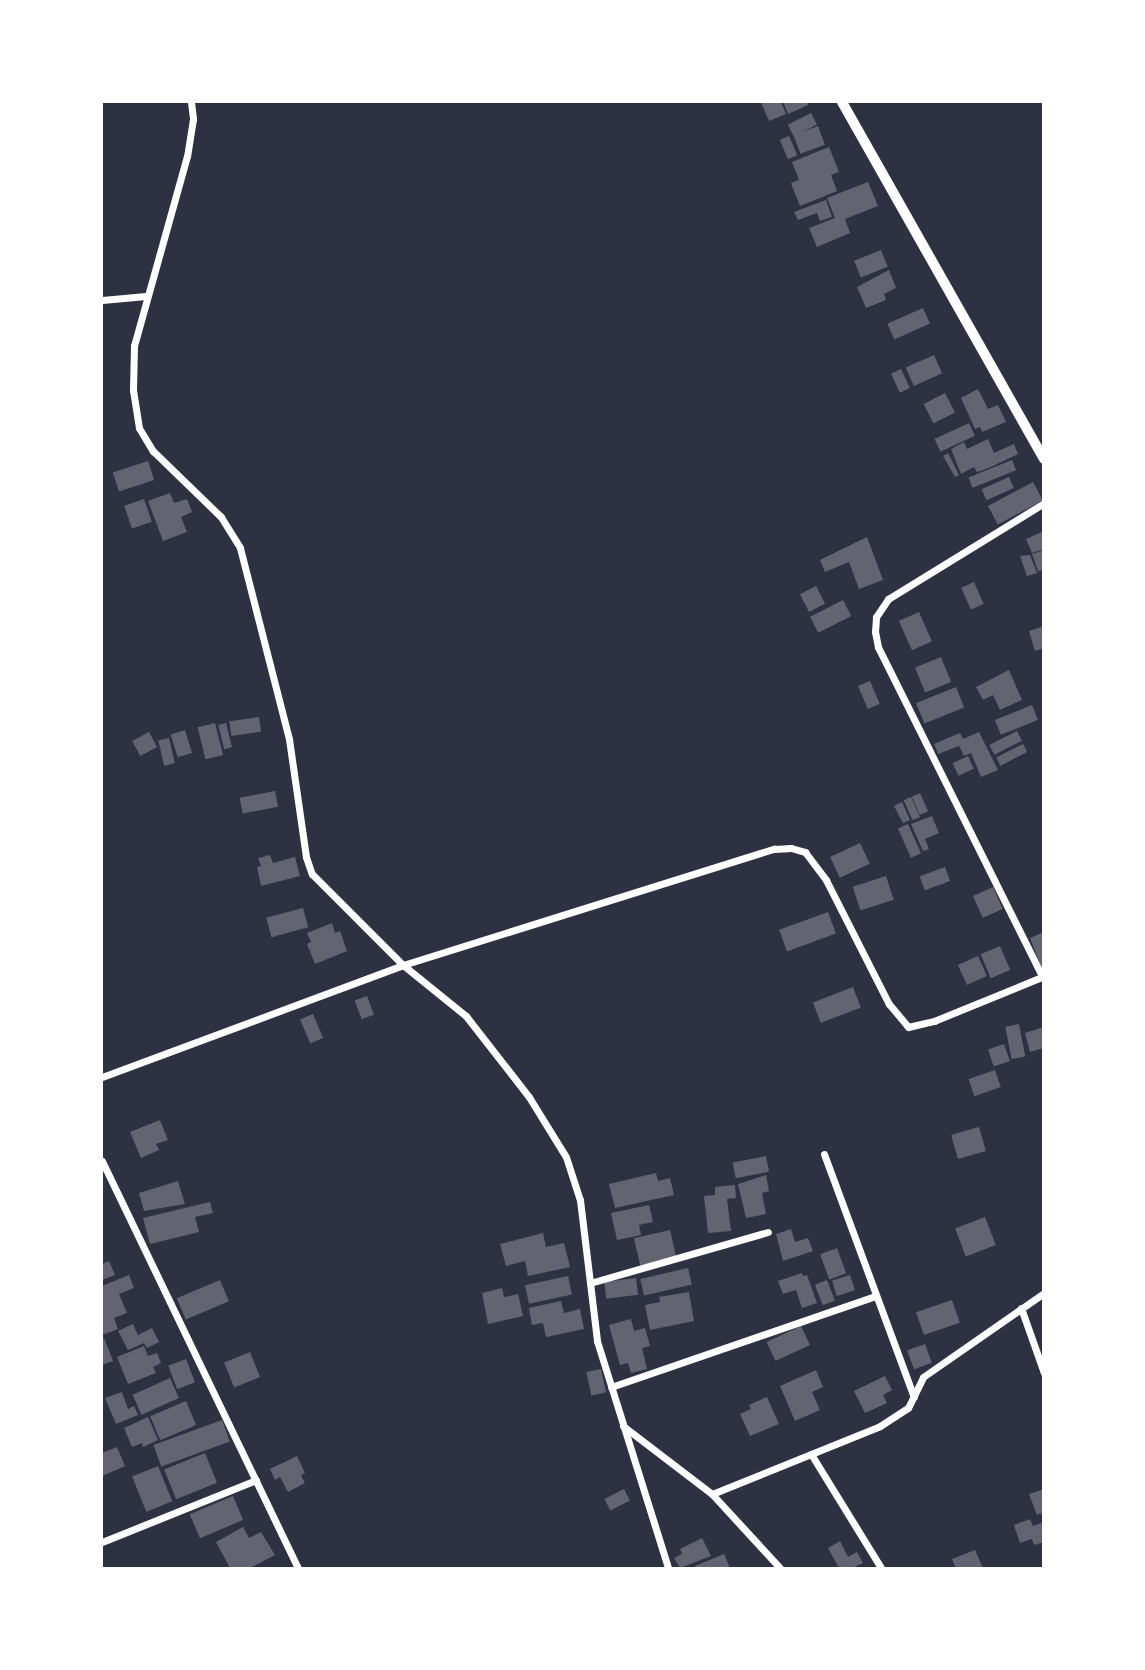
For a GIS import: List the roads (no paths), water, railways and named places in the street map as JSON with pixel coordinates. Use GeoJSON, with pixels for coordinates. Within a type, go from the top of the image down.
{"type":"FeatureCollection","features":[{"type":"Feature","properties":{"kind":"street"},"geometry":{"type":"LineString","coordinates":[[191,102],[193,119],[187,156],[134,346],[133,390],[139,428],[153,451],[221,517],[240,548],[289,739],[306,857],[312,874],[403,965],[466,1016],[491,1044],[529,1097],[566,1157],[580,1200],[597,1341],[668,1569]]}},
{"type":"Feature","properties":{"kind":"street"},"geometry":{"type":"LineString","coordinates":[[842,102],[1044,459]]}},
{"type":"Feature","properties":{"kind":"street"},"geometry":{"type":"LineString","coordinates":[[102,300],[146,296]]}},
{"type":"Feature","properties":{"kind":"street"},"geometry":{"type":"LineString","coordinates":[[102,1077],[403,965],[775,849],[791,848],[805,852],[826,880],[889,1004],[908,1027],[934,1021],[1043,978],[878,647],[875,632],[876,617],[888,599],[1044,503]]}},
{"type":"Feature","properties":{"kind":"street"},"geometry":{"type":"LineString","coordinates":[[824,1154],[914,1398]]}},
{"type":"Feature","properties":{"kind":"street"},"geometry":{"type":"LineString","coordinates":[[102,1161],[146,1258],[299,1569]]}},
{"type":"Feature","properties":{"kind":"street"},"geometry":{"type":"LineString","coordinates":[[590,1283],[768,1232]]}},
{"type":"Feature","properties":{"kind":"street"},"geometry":{"type":"LineString","coordinates":[[712,1494],[880,1426],[908,1408],[923,1377],[1044,1293]]}},
{"type":"Feature","properties":{"kind":"street"},"geometry":{"type":"LineString","coordinates":[[611,1387],[876,1296]]}},
{"type":"Feature","properties":{"kind":"street"},"geometry":{"type":"LineString","coordinates":[[1021,1308],[1044,1373]]}},
{"type":"Feature","properties":{"kind":"street"},"geometry":{"type":"LineString","coordinates":[[622,1426],[712,1494],[780,1569]]}},
{"type":"Feature","properties":{"kind":"street"},"geometry":{"type":"LineString","coordinates":[[811,1454],[881,1569]]}},
{"type":"Feature","properties":{"kind":"street"},"geometry":{"type":"LineString","coordinates":[[102,1542],[256,1480]]}}]}
